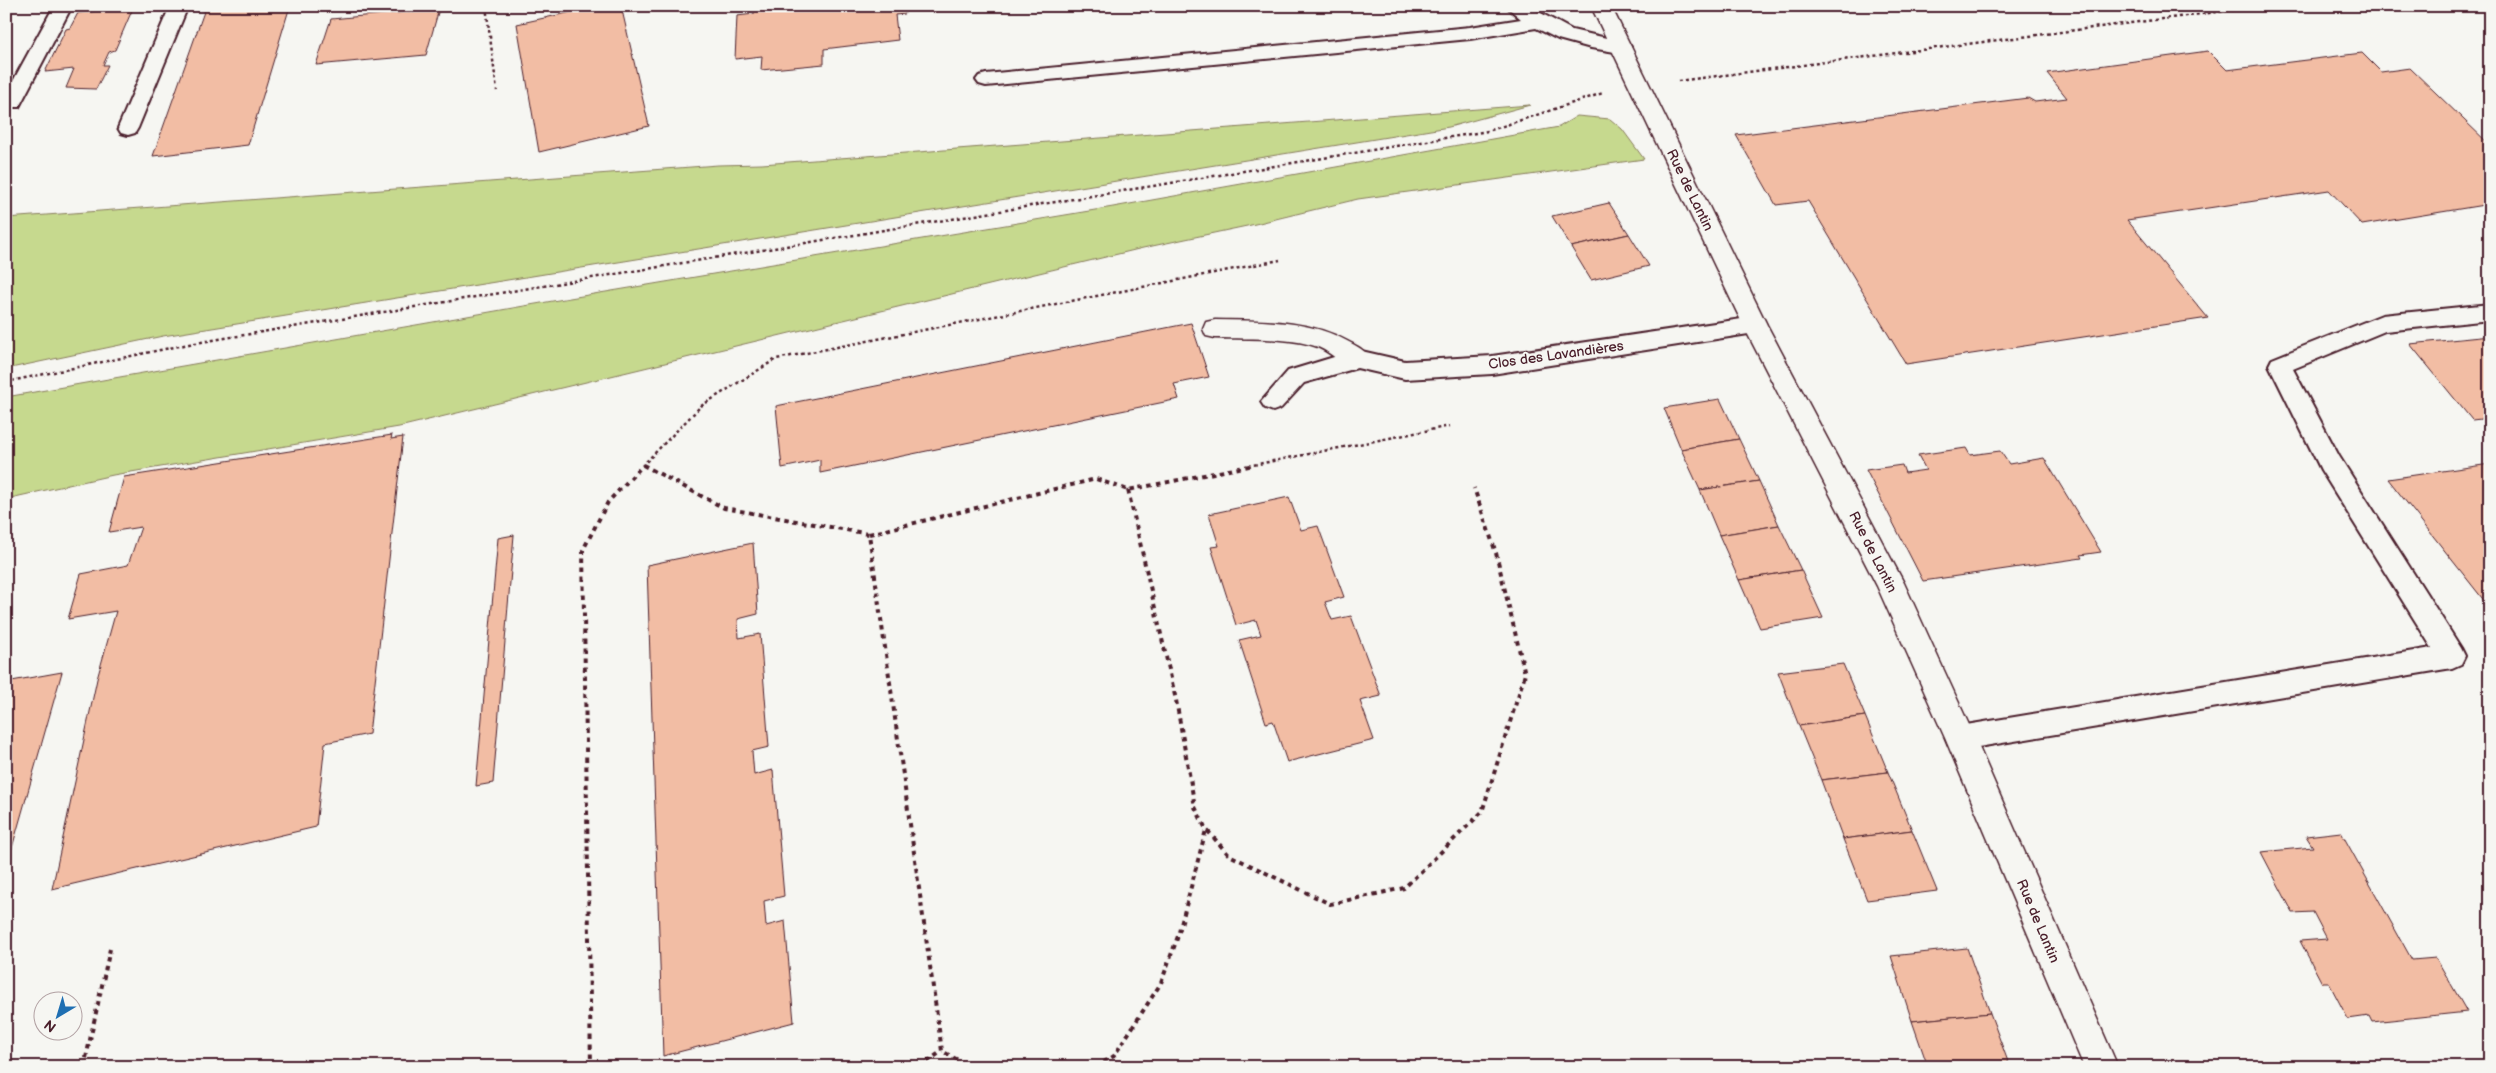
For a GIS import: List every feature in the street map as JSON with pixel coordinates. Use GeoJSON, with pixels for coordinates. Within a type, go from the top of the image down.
{"type":"FeatureCollection","features":[{"type":"Feature","properties":{"kind":"street","name":"Rue de Lantin"},"geometry":{"type":"LineString","coordinates":[[1601,6],[1755,325],[1890,583],[1960,738],[2101,1067]]}},
{"type":"Feature","properties":{"kind":"street","name":"Clos des Lavandières"},"geometry":{"type":"LineString","coordinates":[[1215,329],[1278,331],[1324,339],[1357,359]]}},
{"type":"Feature","properties":{"kind":"lane"},"geometry":{"type":"LineString","coordinates":[[12,102],[63,6]]}},
{"type":"Feature","properties":{"kind":"lane"},"geometry":{"type":"LineString","coordinates":[[128,128],[179,6]]}},
{"type":"Feature","properties":{"kind":"lane"},"geometry":{"type":"LineString","coordinates":[[1515,6],[1537,22],[1584,42],[1621,47]]}},
{"type":"Feature","properties":{"kind":"lane"},"geometry":{"type":"LineString","coordinates":[[986,80],[1470,33],[1537,22]]}},
{"type":"Feature","properties":{"kind":"lane"},"geometry":{"type":"LineString","coordinates":[[1960,738],[2452,656],[2330,463],[2280,365],[2382,323],[2490,312]]}},
{"type":"Feature","properties":{"kind":"lane","name":"Clos des Lavandières"},"geometry":{"type":"LineString","coordinates":[[1273,402],[1296,377],[1357,359],[1405,370],[1492,365],[1755,325]]}},
{"type":"Feature","properties":{"kind":"path"},"geometry":{"type":"LineString","coordinates":[[486,6],[497,91]]}},
{"type":"Feature","properties":{"kind":"path"},"geometry":{"type":"LineString","coordinates":[[6,382],[189,344],[1488,131],[1613,90],[1745,71],[2264,6]]}},
{"type":"Feature","properties":{"kind":"path"},"geometry":{"type":"LineString","coordinates":[[591,1067],[583,550],[608,502],[701,406],[776,359],[1280,260]]}},
{"type":"Feature","properties":{"kind":"path"},"geometry":{"type":"LineString","coordinates":[[642,466],[724,508],[869,534],[1096,479],[1128,490],[1450,426]]}},
{"type":"Feature","properties":{"kind":"path"},"geometry":{"type":"LineString","coordinates":[[1128,490],[1176,700],[1195,807],[1206,829],[1229,855],[1330,904],[1404,888],[1482,812],[1525,674],[1496,553],[1474,488]]}},
{"type":"Feature","properties":{"kind":"path"},"geometry":{"type":"LineString","coordinates":[[869,534],[942,1051]]}},
{"type":"Feature","properties":{"kind":"path"},"geometry":{"type":"LineString","coordinates":[[1096,1067],[1114,1056],[1162,983],[1178,936],[1206,829]]}},
{"type":"Feature","properties":{"kind":"path"},"geometry":{"type":"LineString","coordinates":[[84,1067],[110,949]]}},
{"type":"Feature","properties":{"kind":"path"},"geometry":{"type":"LineString","coordinates":[[920,1067],[942,1051]]}},
{"type":"Feature","properties":{"kind":"path"},"geometry":{"type":"LineString","coordinates":[[942,1051],[970,1067]]}},
{"type":"Feature","properties":{"kind":"green space"},"geometry":{"type":"Polygon","coordinates":[[[1530,105],[1449,127],[163,336],[6,369],[6,218],[718,165],[762,164],[1530,105]]]}},
{"type":"Feature","properties":{"kind":"green space"},"geometry":{"type":"Polygon","coordinates":[[[1577,116],[1610,119],[1622,129],[1644,159],[1358,199],[1247,226],[1143,248],[399,427],[113,475],[6,499],[6,397],[564,299],[1113,207],[1559,127],[1577,116]]]}},
{"type":"Feature","properties":{"kind":"building"},"geometry":{"type":"Polygon","coordinates":[[[206,6],[290,6],[248,145],[153,156],[206,6]]]}},
{"type":"Feature","properties":{"kind":"building"},"geometry":{"type":"Polygon","coordinates":[[[599,6],[621,6],[649,126],[539,152],[517,24],[599,6]]]}},
{"type":"Feature","properties":{"kind":"building"},"geometry":{"type":"Polygon","coordinates":[[[754,6],[904,6],[905,14],[895,15],[898,40],[824,49],[824,64],[761,70],[762,56],[735,59],[737,16],[754,14],[754,6]]]}},
{"type":"Feature","properties":{"kind":"building"},"geometry":{"type":"Polygon","coordinates":[[[133,8],[115,50],[109,52],[103,65],[108,65],[96,89],[66,88],[74,69],[45,72],[66,29],[70,28],[78,13],[133,8]]]}},
{"type":"Feature","properties":{"kind":"building"},"geometry":{"type":"Polygon","coordinates":[[[439,9],[426,55],[316,65],[331,19],[439,9]]]}},
{"type":"Feature","properties":{"kind":"building"},"geometry":{"type":"Polygon","coordinates":[[[2208,51],[2227,70],[2362,53],[2381,72],[2410,68],[2490,145],[2490,204],[2362,225],[2329,190],[2127,220],[2208,318],[1906,364],[1808,201],[1776,205],[1736,135],[2028,98],[2035,102],[2067,98],[2047,73],[2208,51]]]}},
{"type":"Feature","properties":{"kind":"building"},"geometry":{"type":"Polygon","coordinates":[[[1609,203],[1629,234],[1571,247],[1552,216],[1609,203]]]}},
{"type":"Feature","properties":{"kind":"building"},"geometry":{"type":"Polygon","coordinates":[[[1629,234],[1649,266],[1591,280],[1571,247],[1629,234]]]}},
{"type":"Feature","properties":{"kind":"building"},"geometry":{"type":"Polygon","coordinates":[[[1191,323],[1209,377],[1174,384],[1179,399],[820,473],[820,460],[782,468],[776,406],[1191,323]]]}},
{"type":"Feature","properties":{"kind":"building"},"geometry":{"type":"Polygon","coordinates":[[[2490,336],[2490,418],[2472,420],[2410,344],[2490,336]]]}},
{"type":"Feature","properties":{"kind":"building"},"geometry":{"type":"Polygon","coordinates":[[[1720,399],[1739,439],[1681,449],[1664,408],[1720,399]]]}},
{"type":"Feature","properties":{"kind":"building"},"geometry":{"type":"Polygon","coordinates":[[[392,435],[391,439],[403,437],[369,734],[325,743],[316,827],[52,889],[97,679],[116,611],[68,619],[81,574],[128,565],[141,527],[109,532],[124,477],[392,435]]]}},
{"type":"Feature","properties":{"kind":"building"},"geometry":{"type":"Polygon","coordinates":[[[1739,439],[1759,481],[1700,490],[1681,449],[1739,439]]]}},
{"type":"Feature","properties":{"kind":"building"},"geometry":{"type":"Polygon","coordinates":[[[1966,448],[1970,455],[2000,451],[2009,464],[2044,458],[2101,552],[2080,555],[2082,558],[1923,581],[1866,470],[1902,465],[1905,473],[1926,470],[1918,455],[1966,448]]]}},
{"type":"Feature","properties":{"kind":"building"},"geometry":{"type":"Polygon","coordinates":[[[2490,464],[2490,608],[2388,479],[2490,464]]]}},
{"type":"Feature","properties":{"kind":"building"},"geometry":{"type":"Polygon","coordinates":[[[1759,481],[1779,525],[1719,535],[1700,490],[1759,481]]]}},
{"type":"Feature","properties":{"kind":"building"},"geometry":{"type":"Polygon","coordinates":[[[1289,497],[1301,530],[1318,526],[1344,597],[1325,602],[1332,620],[1351,616],[1381,696],[1360,701],[1374,740],[1287,762],[1273,721],[1266,723],[1239,640],[1261,635],[1256,620],[1236,625],[1211,547],[1219,546],[1209,514],[1289,497]]]}},
{"type":"Feature","properties":{"kind":"building"},"geometry":{"type":"Polygon","coordinates":[[[1779,525],[1801,570],[1739,580],[1719,535],[1779,525]]]}},
{"type":"Feature","properties":{"kind":"building"},"geometry":{"type":"Polygon","coordinates":[[[514,535],[493,783],[476,786],[498,538],[514,535]]]}},
{"type":"Feature","properties":{"kind":"building"},"geometry":{"type":"Polygon","coordinates":[[[753,543],[758,614],[738,619],[739,638],[760,634],[769,747],[752,751],[754,775],[773,770],[784,896],[764,901],[766,926],[785,921],[794,1022],[663,1056],[647,565],[753,543]]]}},
{"type":"Feature","properties":{"kind":"building"},"geometry":{"type":"Polygon","coordinates":[[[1801,570],[1823,618],[1760,628],[1739,580],[1801,570]]]}},
{"type":"Feature","properties":{"kind":"building"},"geometry":{"type":"Polygon","coordinates":[[[1843,664],[1865,716],[1799,726],[1778,672],[1843,664]]]}},
{"type":"Feature","properties":{"kind":"building"},"geometry":{"type":"Polygon","coordinates":[[[62,672],[6,869],[6,682],[62,672]]]}},
{"type":"Feature","properties":{"kind":"building"},"geometry":{"type":"Polygon","coordinates":[[[1865,716],[1888,772],[1821,780],[1799,726],[1865,716]]]}},
{"type":"Feature","properties":{"kind":"building"},"geometry":{"type":"Polygon","coordinates":[[[1888,772],[1912,830],[1843,839],[1821,780],[1888,772]]]}},
{"type":"Feature","properties":{"kind":"building"},"geometry":{"type":"Polygon","coordinates":[[[1912,830],[1937,891],[1867,900],[1843,839],[1912,830]]]}},
{"type":"Feature","properties":{"kind":"building"},"geometry":{"type":"Polygon","coordinates":[[[2341,832],[2412,960],[2436,958],[2467,1012],[2372,1022],[2369,1016],[2348,1019],[2329,983],[2322,983],[2300,941],[2327,939],[2313,912],[2293,913],[2261,852],[2313,847],[2306,836],[2341,832]]]}},
{"type":"Feature","properties":{"kind":"building"},"geometry":{"type":"Polygon","coordinates":[[[1967,948],[1990,1013],[1912,1021],[1891,956],[1967,948]]]}},
{"type":"Feature","properties":{"kind":"building"},"geometry":{"type":"Polygon","coordinates":[[[1990,1013],[2010,1067],[1928,1067],[1912,1021],[1990,1013]]]}}]}
